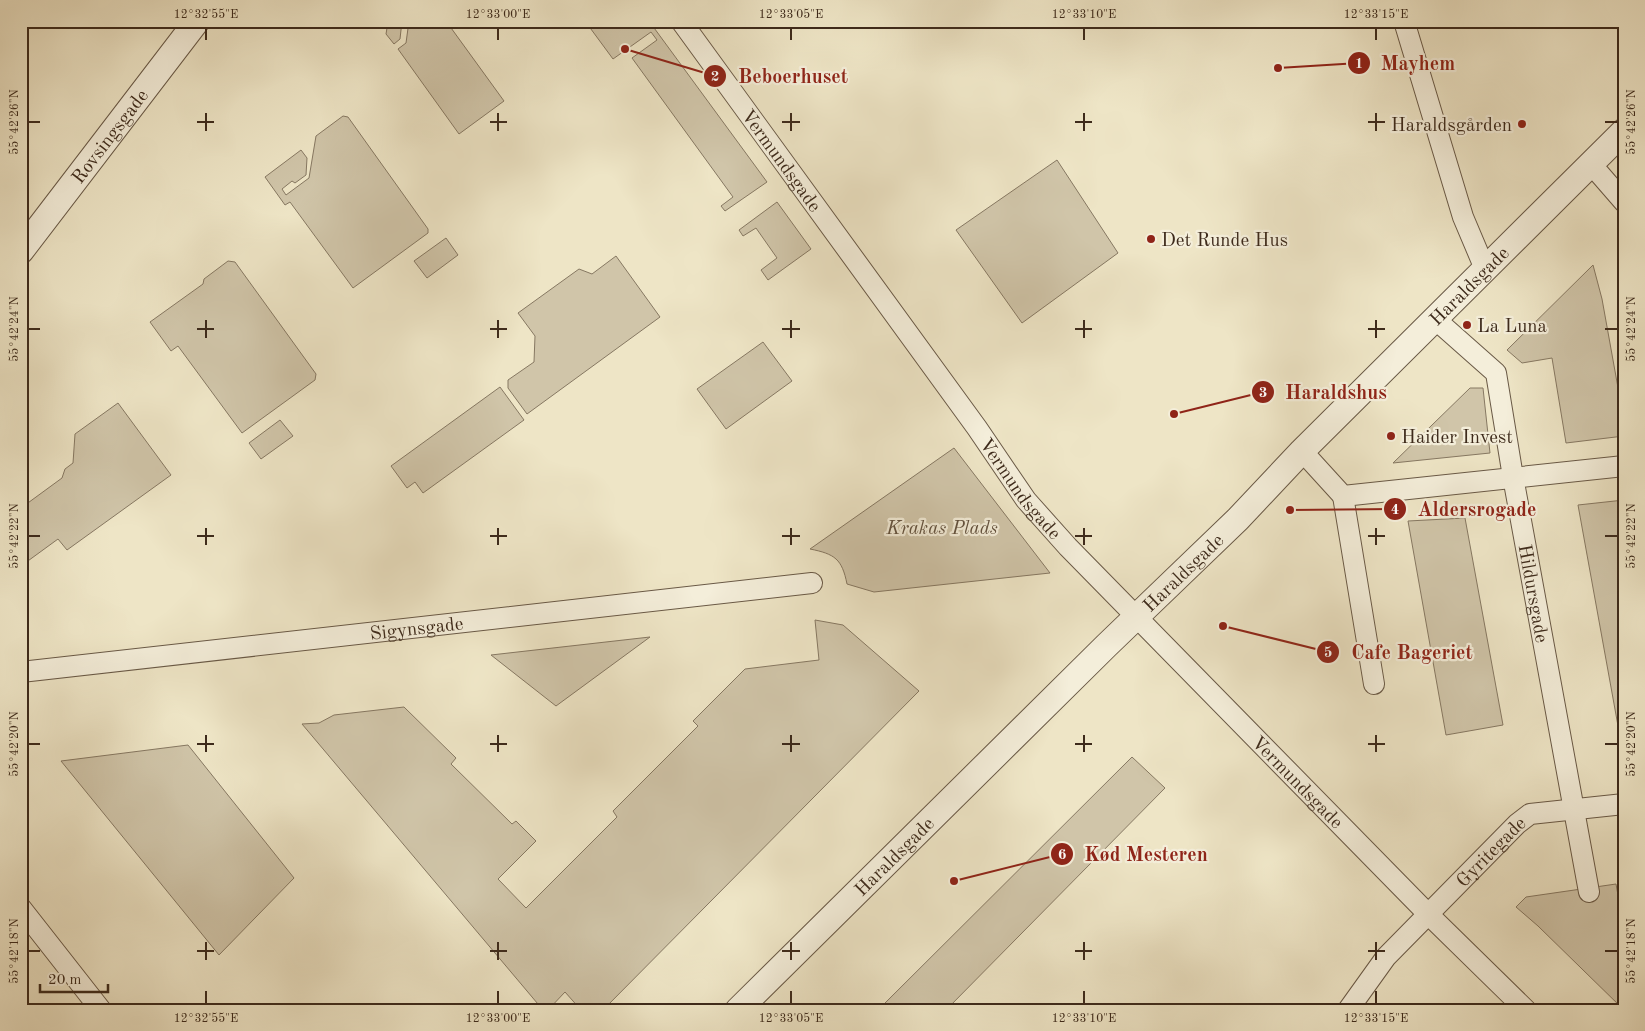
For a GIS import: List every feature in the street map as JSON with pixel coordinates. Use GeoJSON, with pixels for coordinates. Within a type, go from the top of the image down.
{"type":"FeatureCollection","features":[{"type":"Feature","properties":{"kind":"street","name":"Rovsingsgade"},"geometry":{"type":"LineString","coordinates":[[21,252],[197,21]]}},
{"type":"Feature","properties":{"kind":"street","name":"Vermundsgade"},"geometry":{"type":"LineString","coordinates":[[681,21],[977,428],[1026,500],[1068,546],[1428,914],[1526,1010]]}},
{"type":"Feature","properties":{"kind":"street"},"geometry":{"type":"LineString","coordinates":[[1404,21],[1463,217],[1485,269]]}},
{"type":"Feature","properties":{"kind":"street","name":"Haraldsgade"},"geometry":{"type":"LineString","coordinates":[[738,1010],[1238,518],[1302,451],[1624,131]]}},
{"type":"Feature","properties":{"kind":"street"},"geometry":{"type":"LineString","coordinates":[[1591,164],[1624,202]]}},
{"type":"Feature","properties":{"kind":"street","name":"Hildursgade"},"geometry":{"type":"LineString","coordinates":[[1434,319],[1496,373],[1513,477],[1589,892]]}},
{"type":"Feature","properties":{"kind":"street"},"geometry":{"type":"LineString","coordinates":[[1302,451],[1343,496],[1374,684]]}},
{"type":"Feature","properties":{"kind":"street"},"geometry":{"type":"LineString","coordinates":[[1343,496],[1624,466]]}},
{"type":"Feature","properties":{"kind":"street","name":"Sigynsgade"},"geometry":{"type":"LineString","coordinates":[[21,672],[812,583]]}},
{"type":"Feature","properties":{"kind":"street","name":"Gyritegade"},"geometry":{"type":"LineString","coordinates":[[1348,1010],[1386,957],[1517,824],[1530,814],[1624,804]]}},
{"type":"Feature","properties":{"kind":"street"},"geometry":{"type":"LineString","coordinates":[[21,908],[101,1010]]}},
{"type":"Feature","properties":{"kind":"green space"},"geometry":{"type":"Polygon","coordinates":[[[402,21],[400,39],[394,44],[386,34],[388,22],[402,21]]]}},
{"type":"Feature","properties":{"kind":"green space"},"geometry":{"type":"Polygon","coordinates":[[[409,21],[446,21],[504,101],[459,134],[398,49],[406,43],[409,21]]]}},
{"type":"Feature","properties":{"kind":"green space"},"geometry":{"type":"Polygon","coordinates":[[[585,21],[649,21],[767,182],[725,211],[721,206],[733,197],[632,58],[657,40],[651,32],[613,59],[585,21]]]}},
{"type":"Feature","properties":{"kind":"green space"},"geometry":{"type":"Polygon","coordinates":[[[343,116],[348,117],[428,229],[428,233],[353,288],[290,202],[285,205],[265,177],[301,150],[307,158],[306,175],[295,183],[292,181],[282,189],[286,195],[309,178],[316,136],[343,116]]]}},
{"type":"Feature","properties":{"kind":"green space"},"geometry":{"type":"Polygon","coordinates":[[[1057,160],[1118,253],[1022,323],[956,230],[1057,160]]]}},
{"type":"Feature","properties":{"kind":"green space"},"geometry":{"type":"Polygon","coordinates":[[[777,202],[811,249],[768,280],[761,270],[777,258],[756,228],[743,236],[739,230],[777,202]]]}},
{"type":"Feature","properties":{"kind":"green space"},"geometry":{"type":"Polygon","coordinates":[[[446,238],[458,255],[427,278],[414,261],[446,238]]]}},
{"type":"Feature","properties":{"kind":"green space"},"geometry":{"type":"Polygon","coordinates":[[[616,256],[660,317],[527,414],[508,388],[508,380],[534,362],[535,336],[518,313],[579,269],[592,274],[616,256]]]}},
{"type":"Feature","properties":{"kind":"green space"},"geometry":{"type":"Polygon","coordinates":[[[228,261],[235,262],[316,374],[315,380],[242,433],[178,346],[171,351],[150,322],[203,284],[204,279],[228,261]]]}},
{"type":"Feature","properties":{"kind":"green space"},"geometry":{"type":"Polygon","coordinates":[[[1593,265],[1602,299],[1624,421],[1624,436],[1566,443],[1552,358],[1522,363],[1507,350],[1593,265]]]}},
{"type":"Feature","properties":{"kind":"green space"},"geometry":{"type":"Polygon","coordinates":[[[763,342],[792,381],[726,429],[697,389],[763,342]]]}},
{"type":"Feature","properties":{"kind":"green space"},"geometry":{"type":"Polygon","coordinates":[[[500,387],[524,420],[423,493],[415,482],[407,488],[391,466],[500,387]]]}},
{"type":"Feature","properties":{"kind":"green space"},"geometry":{"type":"Polygon","coordinates":[[[1470,388],[1483,388],[1490,453],[1393,463],[1470,388]]]}},
{"type":"Feature","properties":{"kind":"green space"},"geometry":{"type":"Polygon","coordinates":[[[118,403],[171,475],[67,550],[58,539],[21,566],[21,508],[62,478],[65,469],[73,463],[75,434],[118,403]]]}},
{"type":"Feature","properties":{"kind":"green space"},"geometry":{"type":"Polygon","coordinates":[[[280,420],[293,436],[261,459],[249,443],[280,420]]]}},
{"type":"Feature","properties":{"kind":"green space","name":"Krakas Plads"},"geometry":{"type":"Polygon","coordinates":[[[954,448],[1050,573],[874,592],[847,584],[843,569],[836,559],[826,553],[810,549],[954,448]]]}},
{"type":"Feature","properties":{"kind":"green space"},"geometry":{"type":"Polygon","coordinates":[[[1624,500],[1624,759],[1578,505],[1624,500]]]}},
{"type":"Feature","properties":{"kind":"green space"},"geometry":{"type":"Polygon","coordinates":[[[1465,518],[1503,725],[1446,735],[1408,521],[1465,518]]]}},
{"type":"Feature","properties":{"kind":"green space"},"geometry":{"type":"Polygon","coordinates":[[[815,620],[843,625],[919,691],[603,1010],[581,1010],[565,992],[548,1010],[543,1010],[302,724],[319,723],[334,715],[404,707],[456,758],[451,764],[512,824],[516,821],[536,841],[498,879],[526,908],[617,817],[613,811],[698,726],[693,721],[745,669],[819,660],[815,620]]]}},
{"type":"Feature","properties":{"kind":"green space"},"geometry":{"type":"Polygon","coordinates":[[[650,637],[556,706],[491,655],[650,637]]]}},
{"type":"Feature","properties":{"kind":"green space"},"geometry":{"type":"Polygon","coordinates":[[[188,745],[294,878],[219,955],[61,761],[188,745]]]}},
{"type":"Feature","properties":{"kind":"green space"},"geometry":{"type":"Polygon","coordinates":[[[1132,757],[1165,788],[946,1010],[878,1010],[1132,757]]]}},
{"type":"Feature","properties":{"kind":"green space"},"geometry":{"type":"Polygon","coordinates":[[[1616,884],[1624,929],[1624,1010],[1516,907],[1526,897],[1616,884]]]}},
{"type":"Feature","properties":{"kind":"place","name":"Beboerhuset"},"geometry":{"type":"Point","coordinates":[625,49]}},
{"type":"Feature","properties":{"kind":"place","name":"Mayhem"},"geometry":{"type":"Point","coordinates":[1278,68]}},
{"type":"Feature","properties":{"kind":"place","name":"Haraldsgården"},"geometry":{"type":"Point","coordinates":[1522,124]}},
{"type":"Feature","properties":{"kind":"place","name":"Det Runde Hus"},"geometry":{"type":"Point","coordinates":[1151,239]}},
{"type":"Feature","properties":{"kind":"place","name":"La Luna"},"geometry":{"type":"Point","coordinates":[1467,325]}},
{"type":"Feature","properties":{"kind":"place","name":"Haraldshus"},"geometry":{"type":"Point","coordinates":[1174,414]}},
{"type":"Feature","properties":{"kind":"place","name":"Haider Invest"},"geometry":{"type":"Point","coordinates":[1391,436]}},
{"type":"Feature","properties":{"kind":"place","name":"Aldersrogade"},"geometry":{"type":"Point","coordinates":[1290,510]}},
{"type":"Feature","properties":{"kind":"place","name":"Cafe Bageriet"},"geometry":{"type":"Point","coordinates":[1223,626]}},
{"type":"Feature","properties":{"kind":"place","name":"Kød Mesteren"},"geometry":{"type":"Point","coordinates":[954,881]}}]}
